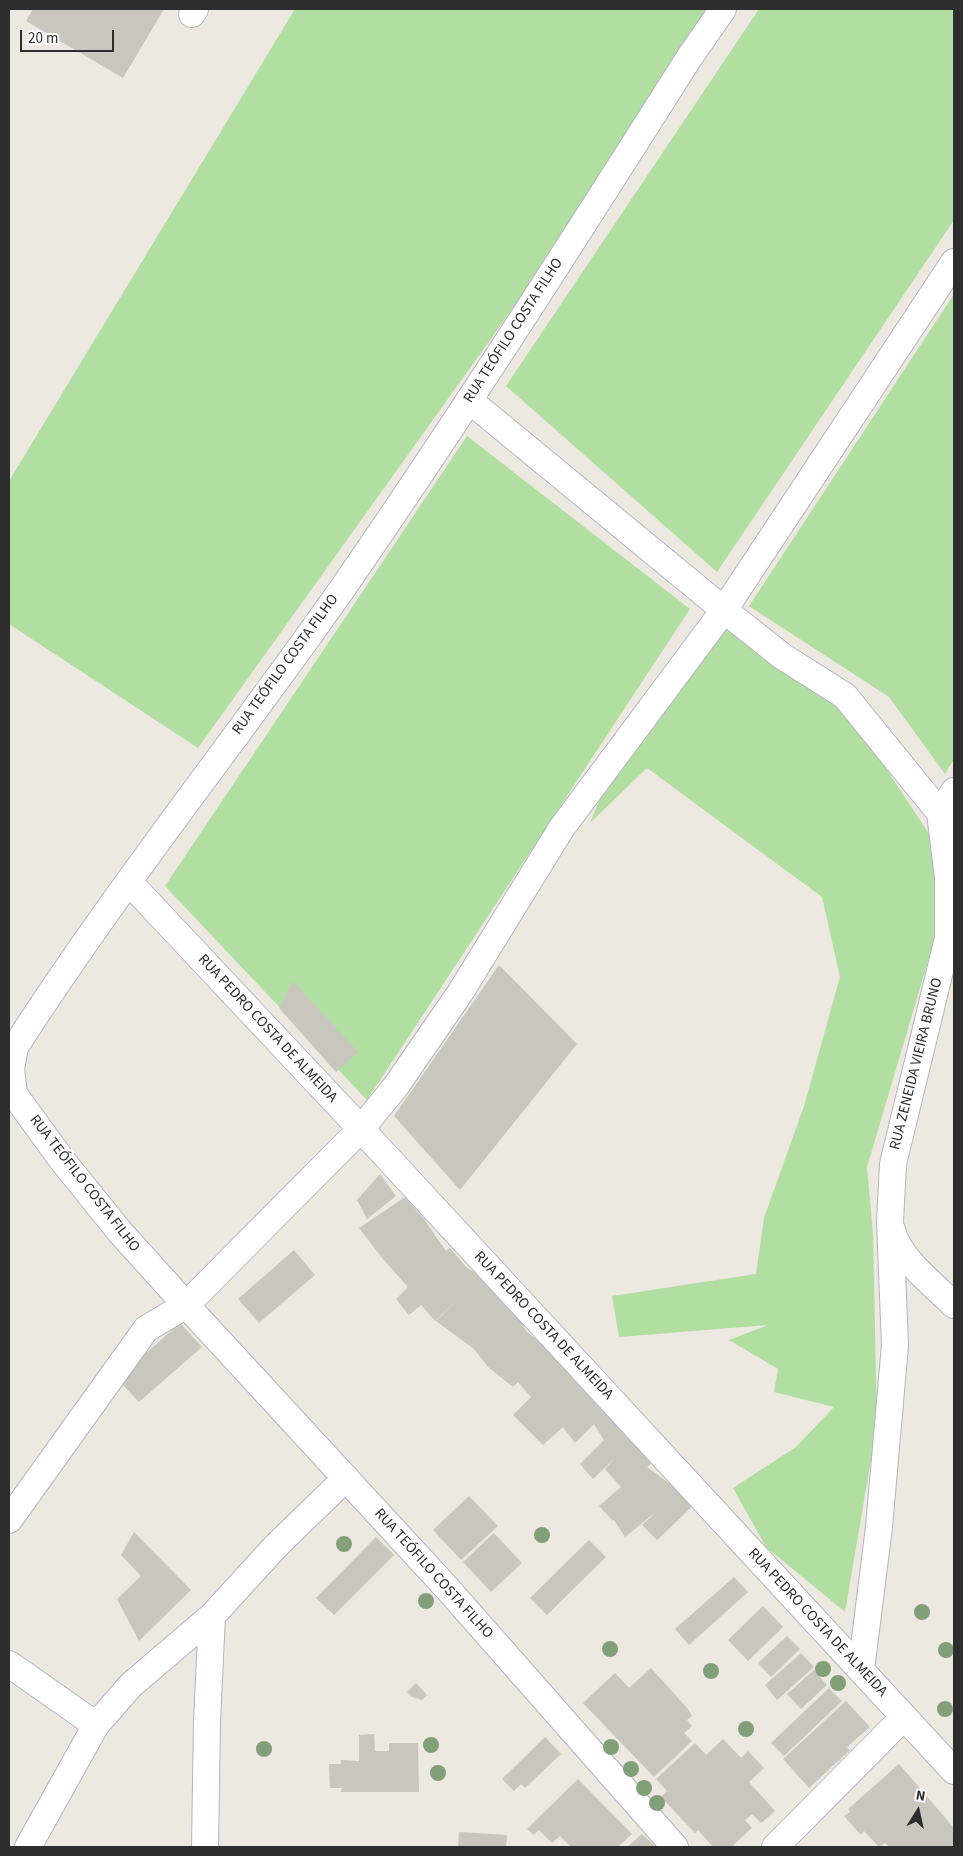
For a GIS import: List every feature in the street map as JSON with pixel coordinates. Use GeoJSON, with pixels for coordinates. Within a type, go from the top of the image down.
{"type":"FeatureCollection","features":[{"type":"Feature","properties":{"kind":"street","name":"RUA TEÓFILO COSTA FILHO"},"geometry":{"type":"LineString","coordinates":[[674,1847],[446,1587],[120,1232],[62,1160],[14,1094],[10,1067],[15,1047],[129,882],[340,592],[469,400],[689,58],[723,9]]}},
{"type":"Feature","properties":{"kind":"street"},"geometry":{"type":"LineString","coordinates":[[9,1520],[146,1329],[186,1306],[361,1129],[396,1086],[460,994],[560,828],[724,610],[954,262]]}},
{"type":"Feature","properties":{"kind":"street"},"geometry":{"type":"LineString","coordinates":[[469,400],[782,656],[845,696],[940,813],[954,791]]}},
{"type":"Feature","properties":{"kind":"street","name":"RUA ZENEIDA VIEIRA BRUNO"},"geometry":{"type":"LineString","coordinates":[[860,1670],[879,1527],[895,1345],[890,1222],[894,1164],[951,941],[948,878],[940,813]]}},
{"type":"Feature","properties":{"kind":"street","name":"RUA PEDRO COSTA DE ALMEIDA"},"geometry":{"type":"LineString","coordinates":[[129,882],[361,1129],[954,1771]]}},
{"type":"Feature","properties":{"kind":"street"},"geometry":{"type":"LineString","coordinates":[[890,1222],[895,1240],[915,1267],[954,1305]]}},
{"type":"Feature","properties":{"kind":"street"},"geometry":{"type":"LineString","coordinates":[[28,1847],[96,1725],[131,1685],[212,1616],[276,1546],[346,1478]]}},
{"type":"Feature","properties":{"kind":"street"},"geometry":{"type":"LineString","coordinates":[[205,1847],[207,1721],[212,1616]]}},
{"type":"Feature","properties":{"kind":"street"},"geometry":{"type":"LineString","coordinates":[[9,1664],[96,1725]]}},
{"type":"Feature","properties":{"kind":"street"},"geometry":{"type":"LineString","coordinates":[[775,1847],[904,1717]]}},
{"type":"Feature","properties":{"kind":"green space"},"geometry":{"type":"Polygon","coordinates":[[[295,9],[727,9],[198,748],[9,624],[9,481],[295,9]]]}},
{"type":"Feature","properties":{"kind":"green space"},"geometry":{"type":"Polygon","coordinates":[[[759,9],[954,9],[954,220],[717,572],[506,386],[759,9]]]}},
{"type":"Feature","properties":{"kind":"green space"},"geometry":{"type":"Polygon","coordinates":[[[954,294],[954,759],[945,774],[889,697],[749,606],[954,294]]]}},
{"type":"Feature","properties":{"kind":"green space"},"geometry":{"type":"Polygon","coordinates":[[[467,436],[690,609],[367,1100],[165,886],[467,436]]]}},
{"type":"Feature","properties":{"kind":"green space"},"geometry":{"type":"Polygon","coordinates":[[[726,624],[845,706],[935,843],[934,941],[867,1167],[873,1234],[877,1425],[845,1612],[766,1547],[733,1488],[796,1447],[834,1407],[774,1392],[778,1369],[729,1340],[768,1325],[619,1337],[612,1296],[756,1274],[764,1218],[804,1106],[840,977],[822,897],[647,768],[590,823],[609,776],[726,624]]]}},
{"type":"Feature","properties":{"kind":"building"},"geometry":{"type":"Polygon","coordinates":[[[33,9],[164,9],[123,78],[26,21],[33,9]]]}},
{"type":"Feature","properties":{"kind":"building"},"geometry":{"type":"Polygon","coordinates":[[[499,965],[577,1044],[460,1190],[394,1116],[499,965]]]}},
{"type":"Feature","properties":{"kind":"building"},"geometry":{"type":"Polygon","coordinates":[[[293,981],[358,1052],[336,1072],[279,1008],[293,981]]]}},
{"type":"Feature","properties":{"kind":"building"},"geometry":{"type":"Polygon","coordinates":[[[380,1174],[396,1196],[367,1219],[357,1200],[380,1174]]]}},
{"type":"Feature","properties":{"kind":"building"},"geometry":{"type":"Polygon","coordinates":[[[405,1197],[424,1219],[446,1251],[450,1248],[466,1267],[482,1277],[511,1311],[513,1310],[527,1332],[550,1351],[653,1462],[647,1467],[695,1504],[657,1540],[642,1525],[657,1511],[625,1537],[614,1520],[599,1506],[621,1487],[605,1469],[615,1458],[593,1479],[580,1464],[604,1440],[594,1424],[575,1443],[563,1427],[543,1445],[513,1415],[531,1397],[518,1382],[513,1387],[488,1367],[474,1349],[436,1321],[458,1299],[435,1321],[421,1305],[409,1315],[396,1299],[408,1287],[359,1228],[405,1197]]]}},
{"type":"Feature","properties":{"kind":"building"},"geometry":{"type":"Polygon","coordinates":[[[294,1250],[315,1275],[259,1323],[238,1299],[294,1250]]]}},
{"type":"Feature","properties":{"kind":"building"},"geometry":{"type":"Polygon","coordinates":[[[180,1323],[202,1347],[139,1402],[117,1379],[180,1323]]]}},
{"type":"Feature","properties":{"kind":"building"},"geometry":{"type":"Polygon","coordinates":[[[469,1496],[498,1526],[461,1560],[433,1530],[469,1496]]]}},
{"type":"Feature","properties":{"kind":"building"},"geometry":{"type":"Polygon","coordinates":[[[134,1532],[191,1590],[139,1641],[117,1599],[141,1576],[121,1555],[134,1532]]]}},
{"type":"Feature","properties":{"kind":"building"},"geometry":{"type":"Polygon","coordinates":[[[494,1533],[522,1563],[491,1592],[463,1562],[494,1533]]]}},
{"type":"Feature","properties":{"kind":"building"},"geometry":{"type":"Polygon","coordinates":[[[376,1537],[394,1555],[334,1615],[316,1598],[376,1537]]]}},
{"type":"Feature","properties":{"kind":"building"},"geometry":{"type":"Polygon","coordinates":[[[589,1540],[606,1557],[547,1615],[530,1598],[589,1540]]]}},
{"type":"Feature","properties":{"kind":"building"},"geometry":{"type":"Polygon","coordinates":[[[734,1577],[748,1592],[689,1645],[675,1629],[734,1577]]]}},
{"type":"Feature","properties":{"kind":"building"},"geometry":{"type":"Polygon","coordinates":[[[763,1606],[783,1627],[748,1661],[728,1640],[763,1606]]]}},
{"type":"Feature","properties":{"kind":"building"},"geometry":{"type":"Polygon","coordinates":[[[787,1636],[800,1649],[771,1677],[758,1663],[787,1636]]]}},
{"type":"Feature","properties":{"kind":"building"},"geometry":{"type":"Polygon","coordinates":[[[801,1653],[814,1667],[777,1700],[765,1685],[801,1653]]]}},
{"type":"Feature","properties":{"kind":"building"},"geometry":{"type":"Polygon","coordinates":[[[651,1668],[688,1709],[692,1716],[687,1720],[692,1726],[684,1733],[692,1741],[654,1777],[583,1703],[615,1673],[629,1688],[651,1668]]]}},
{"type":"Feature","properties":{"kind":"building"},"geometry":{"type":"Polygon","coordinates":[[[814,1670],[827,1685],[801,1709],[787,1694],[814,1670]]]}},
{"type":"Feature","properties":{"kind":"building"},"geometry":{"type":"Polygon","coordinates":[[[416,1683],[427,1695],[422,1700],[412,1697],[407,1692],[416,1683]]]}},
{"type":"Feature","properties":{"kind":"building"},"geometry":{"type":"Polygon","coordinates":[[[829,1688],[842,1701],[784,1756],[771,1743],[829,1688]]]}},
{"type":"Feature","properties":{"kind":"building"},"geometry":{"type":"Polygon","coordinates":[[[846,1701],[870,1727],[847,1747],[850,1750],[809,1788],[783,1759],[846,1701]]]}},
{"type":"Feature","properties":{"kind":"building"},"geometry":{"type":"Polygon","coordinates":[[[374,1734],[375,1751],[389,1751],[389,1743],[418,1743],[419,1792],[341,1792],[342,1788],[330,1788],[329,1764],[341,1764],[341,1760],[359,1761],[359,1735],[374,1734]]]}},
{"type":"Feature","properties":{"kind":"building"},"geometry":{"type":"Polygon","coordinates":[[[545,1737],[561,1754],[525,1788],[521,1784],[514,1791],[502,1779],[545,1737]]]}},
{"type":"Feature","properties":{"kind":"building"},"geometry":{"type":"Polygon","coordinates":[[[723,1739],[741,1758],[748,1751],[764,1768],[749,1782],[775,1811],[761,1823],[752,1814],[745,1820],[752,1828],[731,1847],[713,1847],[698,1830],[695,1833],[661,1797],[667,1791],[656,1779],[695,1743],[706,1755],[723,1739]]]}},
{"type":"Feature","properties":{"kind":"building"},"geometry":{"type":"Polygon","coordinates":[[[899,1764],[954,1828],[954,1847],[889,1847],[885,1843],[879,1847],[864,1831],[861,1835],[844,1816],[850,1812],[848,1809],[899,1764]]]}},
{"type":"Feature","properties":{"kind":"building"},"geometry":{"type":"Polygon","coordinates":[[[578,1779],[632,1834],[618,1847],[571,1847],[560,1836],[552,1843],[539,1830],[534,1835],[527,1829],[578,1779]]]}},
{"type":"Feature","properties":{"kind":"building"},"geometry":{"type":"Polygon","coordinates":[[[459,1832],[507,1835],[506,1847],[458,1847],[459,1832]]]}},
{"type":"Feature","properties":{"kind":"building"},"geometry":{"type":"Polygon","coordinates":[[[642,1834],[656,1847],[627,1847],[642,1834]]]}}]}
